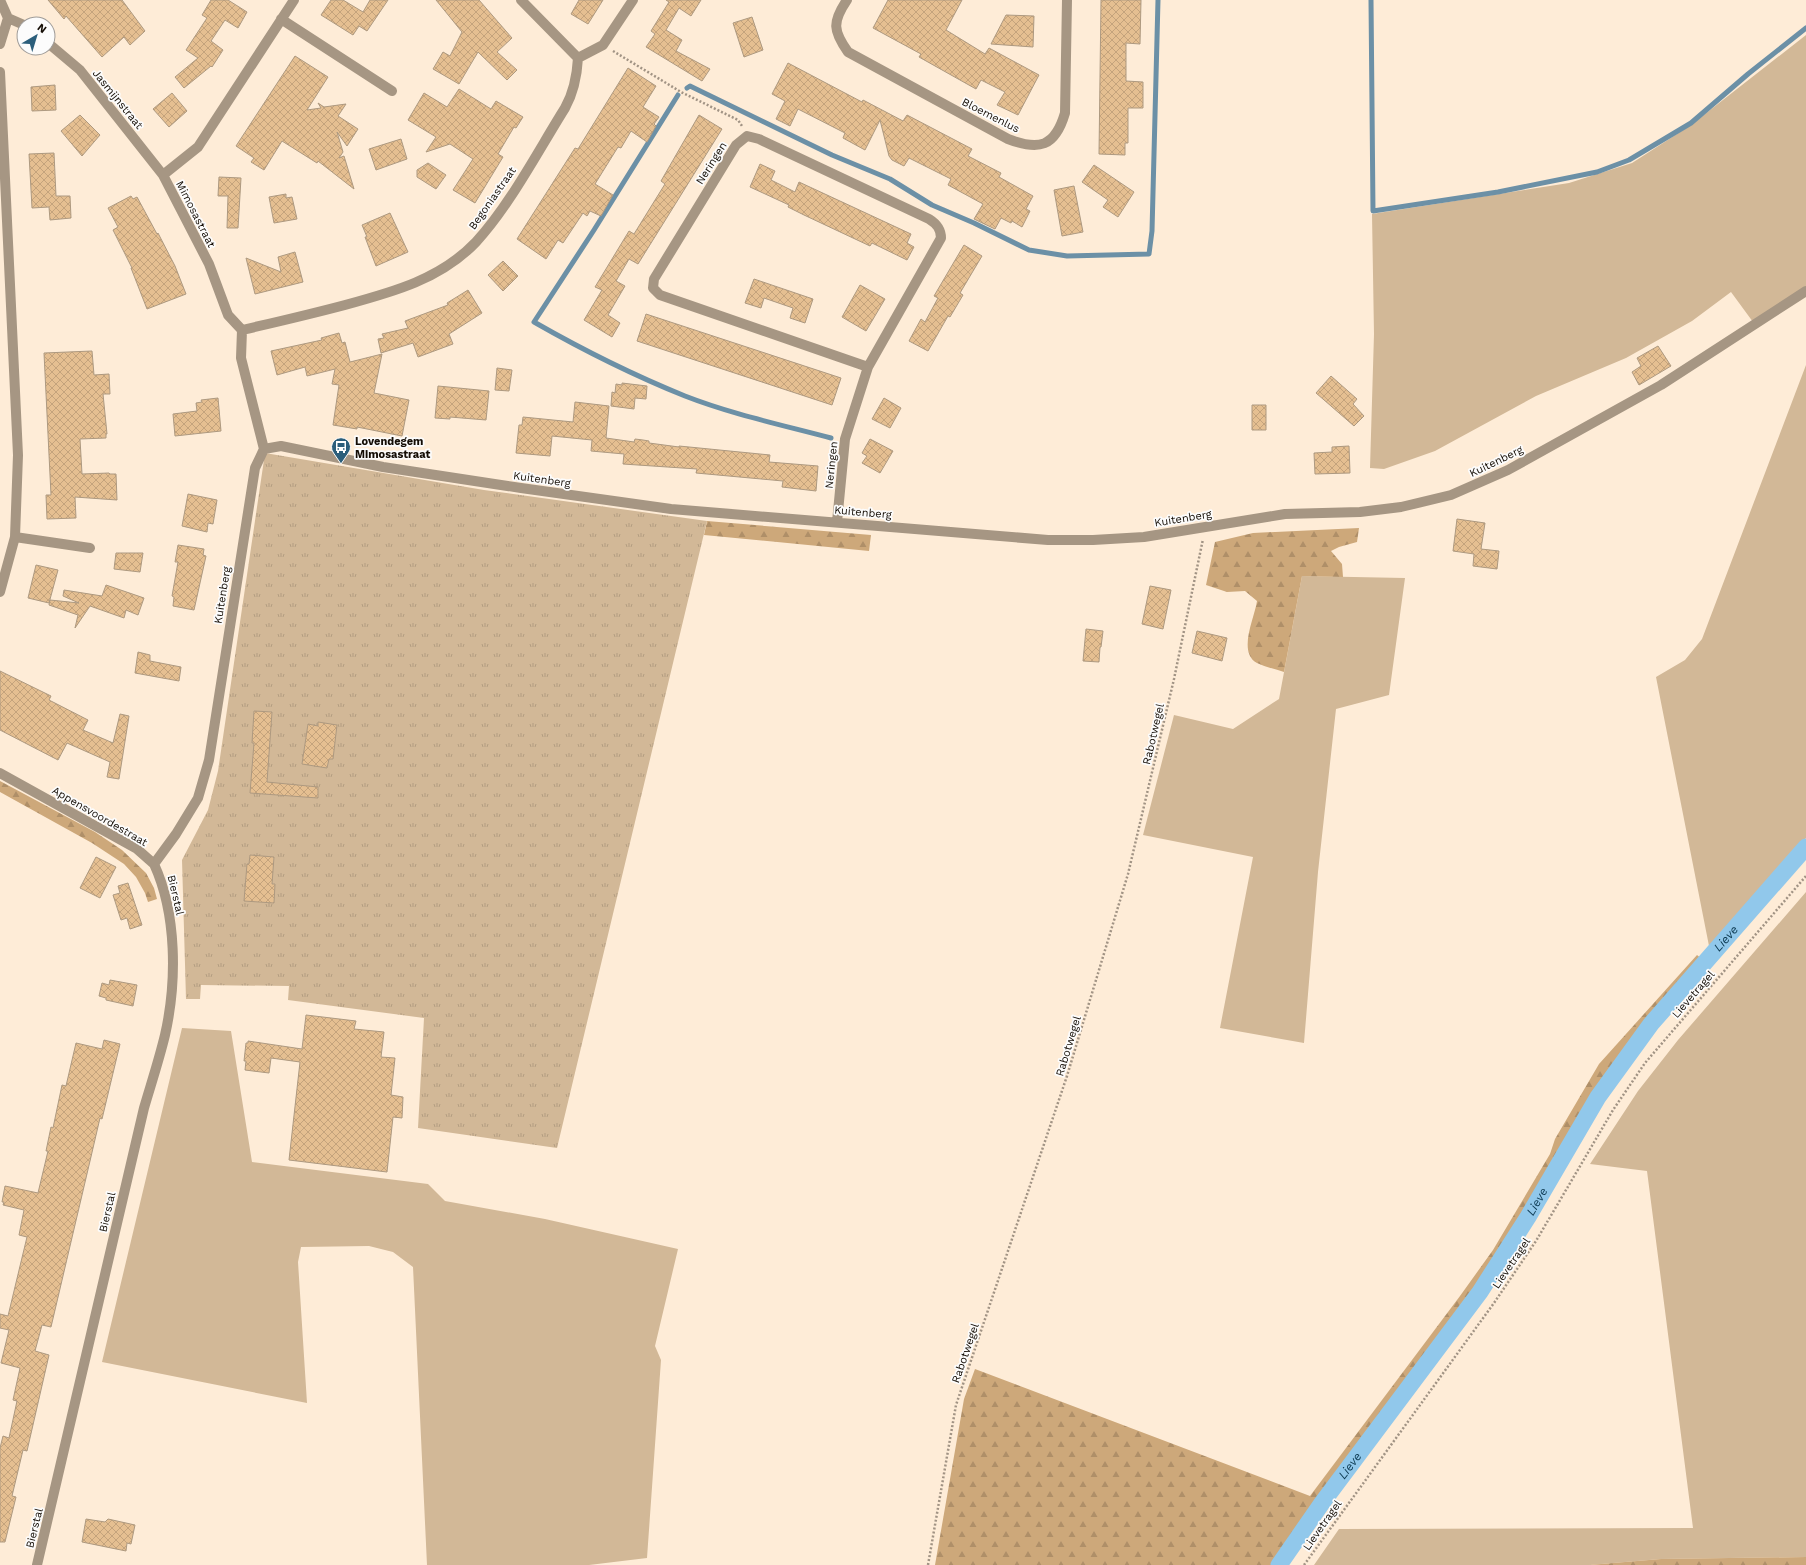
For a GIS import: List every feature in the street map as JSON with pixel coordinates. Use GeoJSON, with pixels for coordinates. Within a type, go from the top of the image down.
{"type":"FeatureCollection","features":[{"type":"Feature","properties":{"kind":"street"},"geometry":{"type":"LineString","coordinates":[[0,0],[8,18],[0,44]]}},
{"type":"Feature","properties":{"kind":"street","name":"Mimosastraat"},"geometry":{"type":"LineString","coordinates":[[242,330],[228,315],[209,264],[163,175],[198,147],[294,0]]}},
{"type":"Feature","properties":{"kind":"street"},"geometry":{"type":"LineString","coordinates":[[521,0],[578,58],[603,45],[632,0]]}},
{"type":"Feature","properties":{"kind":"street","name":"Bloemenlus"},"geometry":{"type":"LineString","coordinates":[[847,0],[835,25],[839,39],[848,52],[1008,139],[1025,146],[1042,145],[1055,136],[1061,127],[1065,113],[1067,0]]}},
{"type":"Feature","properties":{"kind":"street"},"geometry":{"type":"LineString","coordinates":[[8,18],[16,22]]}},
{"type":"Feature","properties":{"kind":"street"},"geometry":{"type":"LineString","coordinates":[[281,19],[392,91]]}},
{"type":"Feature","properties":{"kind":"street","name":"Jasmijnstraat"},"geometry":{"type":"LineString","coordinates":[[56,50],[80,70],[163,175]]}},
{"type":"Feature","properties":{"kind":"street","name":"Begoniastraat"},"geometry":{"type":"LineString","coordinates":[[242,330],[294,319],[383,295],[422,281],[444,269],[463,255],[476,242],[500,212],[571,97],[575,84],[578,58]]}},
{"type":"Feature","properties":{"kind":"street"},"geometry":{"type":"LineString","coordinates":[[0,72],[18,455],[15,537],[0,592]]}},
{"type":"Feature","properties":{"kind":"street","name":"Neringen"},"geometry":{"type":"LineString","coordinates":[[837,522],[845,439],[868,367],[941,238],[935,223],[929,219],[759,139],[747,136],[736,145],[654,280],[653,288],[660,295],[868,367]]}},
{"type":"Feature","properties":{"kind":"street","name":"Kuitenberg"},"geometry":{"type":"LineString","coordinates":[[154,864],[176,834],[198,798],[209,760],[254,468],[264,449],[282,446],[383,467],[671,509],[1048,540],[1094,540],[1144,537],[1286,514],[1360,512],[1401,507],[1451,495],[1508,470],[1661,384],[1806,291]]}},
{"type":"Feature","properties":{"kind":"street"},"geometry":{"type":"LineString","coordinates":[[242,330],[241,358],[264,449]]}},
{"type":"Feature","properties":{"kind":"street"},"geometry":{"type":"LineString","coordinates":[[15,537],[90,548]]}},
{"type":"Feature","properties":{"kind":"street","name":"Appensvoordestraat"},"geometry":{"type":"LineString","coordinates":[[0,773],[137,849],[154,864]]}},
{"type":"Feature","properties":{"kind":"street","name":"Bierstal"},"geometry":{"type":"LineString","coordinates":[[37,1565],[144,1108],[165,1035],[170,1003],[173,958],[171,929],[161,880],[154,864]]}},
{"type":"Feature","properties":{"kind":"path"},"geometry":{"type":"LineString","coordinates":[[603,45],[681,92],[738,120],[747,136]]}},
{"type":"Feature","properties":{"kind":"path","name":"Rabotwegel"},"geometry":{"type":"LineString","coordinates":[[928,1565],[956,1405],[1067,1076],[1128,874],[1174,680],[1206,527]]}},
{"type":"Feature","properties":{"kind":"path","name":"Lievetragel"},"geometry":{"type":"LineString","coordinates":[[1304,1565],[1494,1303],[1536,1241],[1613,1110],[1645,1063],[1806,876]]}},
{"type":"Feature","properties":{"kind":"green space"},"geometry":{"type":"Polygon","coordinates":[[[1806,35],[1806,287],[1753,322],[1731,292],[1692,321],[1626,358],[1536,396],[1435,451],[1384,469],[1370,468],[1374,334],[1372,214],[1569,183],[1632,163],[1691,125],[1806,35]]]}},
{"type":"Feature","properties":{"kind":"green space"},"geometry":{"type":"Polygon","coordinates":[[[1806,365],[1806,838],[1710,951],[1656,677],[1685,660],[1702,639],[1806,365]]]}},
{"type":"Feature","properties":{"kind":"green space"},"geometry":{"type":"Polygon","coordinates":[[[265,453],[484,490],[707,521],[557,1148],[418,1128],[424,1018],[288,1000],[289,986],[201,985],[200,999],[186,999],[182,860],[208,810],[218,771],[265,453]]]}},
{"type":"Feature","properties":{"kind":"green space"},"geometry":{"type":"Polygon","coordinates":[[[707,521],[871,535],[869,551],[704,535],[707,521]]]}},
{"type":"Feature","properties":{"kind":"green space"},"geometry":{"type":"Polygon","coordinates":[[[1359,528],[1357,542],[1331,551],[1342,564],[1343,577],[1302,576],[1284,672],[1257,663],[1251,658],[1248,651],[1248,643],[1257,601],[1245,591],[1227,592],[1206,585],[1215,542],[1253,533],[1359,528]]]}},
{"type":"Feature","properties":{"kind":"green space"},"geometry":{"type":"Polygon","coordinates":[[[1302,576],[1405,578],[1389,695],[1336,709],[1318,872],[1304,1043],[1220,1028],[1253,857],[1143,835],[1174,715],[1233,729],[1279,699],[1302,576]]]}},
{"type":"Feature","properties":{"kind":"green space"},"geometry":{"type":"Polygon","coordinates":[[[0,781],[95,832],[122,850],[146,873],[154,888],[157,899],[148,902],[136,877],[124,864],[92,843],[0,792],[0,781]]]}},
{"type":"Feature","properties":{"kind":"green space"},"geometry":{"type":"Polygon","coordinates":[[[1806,892],[1806,1557],[1661,1559],[1589,1565],[1314,1565],[1339,1529],[1693,1528],[1647,1171],[1590,1164],[1638,1091],[1678,1040],[1806,892]]]}},
{"type":"Feature","properties":{"kind":"green space"},"geometry":{"type":"Polygon","coordinates":[[[1697,955],[1702,959],[1650,1017],[1594,1093],[1508,1242],[1451,1324],[1392,1404],[1316,1499],[1271,1565],[935,1565],[964,1399],[975,1369],[1310,1496],[1493,1250],[1550,1154],[1555,1139],[1599,1064],[1697,955]]]}},
{"type":"Feature","properties":{"kind":"green space"},"geometry":{"type":"Polygon","coordinates":[[[182,1028],[231,1031],[252,1162],[428,1184],[445,1201],[545,1219],[678,1249],[655,1346],[661,1360],[647,1558],[589,1565],[427,1565],[413,1267],[393,1252],[369,1246],[301,1247],[298,1262],[307,1403],[102,1362],[182,1028]]]}},
{"type":"Feature","properties":{"kind":"green space"},"geometry":{"type":"Polygon","coordinates":[[[1806,1557],[1806,1565],[1589,1565],[1661,1559],[1806,1557]]]}},
{"type":"Feature","properties":{"kind":"building"},"geometry":{"type":"Polygon","coordinates":[[[48,0],[122,0],[145,31],[130,45],[124,37],[102,57],[66,16],[64,19],[48,0]]]}},
{"type":"Feature","properties":{"kind":"building"},"geometry":{"type":"Polygon","coordinates":[[[211,0],[228,0],[247,12],[238,28],[225,20],[211,41],[223,50],[212,67],[211,66],[184,88],[175,77],[198,58],[186,50],[207,18],[202,15],[211,0]]]}},
{"type":"Feature","properties":{"kind":"building"},"geometry":{"type":"Polygon","coordinates":[[[331,0],[343,0],[363,12],[370,0],[388,0],[367,31],[359,26],[353,35],[321,15],[331,0]]]}},
{"type":"Feature","properties":{"kind":"building"},"geometry":{"type":"Polygon","coordinates":[[[436,0],[479,0],[512,38],[497,52],[517,70],[507,80],[478,52],[459,84],[433,69],[443,52],[450,56],[462,32],[436,0]]]}},
{"type":"Feature","properties":{"kind":"building"},"geometry":{"type":"Polygon","coordinates":[[[579,0],[603,0],[588,24],[571,14],[579,0]]]}},
{"type":"Feature","properties":{"kind":"building"},"geometry":{"type":"Polygon","coordinates":[[[666,0],[701,0],[691,16],[679,8],[666,30],[682,40],[676,51],[710,69],[702,81],[646,47],[655,34],[651,31],[669,2],[666,0]]]}},
{"type":"Feature","properties":{"kind":"building"},"geometry":{"type":"Polygon","coordinates":[[[888,0],[962,0],[946,30],[985,54],[989,48],[1039,75],[1018,115],[997,105],[1005,92],[981,80],[976,89],[919,57],[921,54],[873,28],[888,0]]]}},
{"type":"Feature","properties":{"kind":"building"},"geometry":{"type":"Polygon","coordinates":[[[1101,0],[1141,0],[1140,44],[1126,43],[1126,81],[1143,82],[1143,108],[1128,108],[1128,143],[1125,143],[1125,155],[1099,154],[1101,0]]]}},
{"type":"Feature","properties":{"kind":"building"},"geometry":{"type":"Polygon","coordinates":[[[1006,15],[1034,16],[1033,47],[991,44],[1006,15]]]}},
{"type":"Feature","properties":{"kind":"building"},"geometry":{"type":"Polygon","coordinates":[[[752,17],[763,50],[744,57],[733,23],[752,17]]]}},
{"type":"Feature","properties":{"kind":"building"},"geometry":{"type":"Polygon","coordinates":[[[295,56],[328,77],[307,110],[321,108],[318,103],[324,107],[346,104],[338,116],[358,129],[347,146],[337,132],[343,152],[339,158],[344,156],[354,189],[318,161],[317,163],[282,141],[264,170],[251,162],[254,158],[236,146],[295,56]]]}},
{"type":"Feature","properties":{"kind":"building"},"geometry":{"type":"Polygon","coordinates":[[[788,63],[862,102],[863,100],[903,121],[907,115],[972,149],[968,156],[1001,173],[999,177],[1033,196],[1026,209],[1030,211],[1022,227],[1012,221],[1011,223],[1001,218],[995,229],[974,219],[983,204],[948,185],[951,179],[909,158],[904,166],[892,160],[889,156],[880,120],[865,150],[843,138],[845,133],[798,109],[790,126],[776,119],[785,101],[772,94],[788,63]]]}},
{"type":"Feature","properties":{"kind":"building"},"geometry":{"type":"Polygon","coordinates":[[[628,68],[656,86],[643,107],[659,117],[654,124],[656,126],[647,142],[631,131],[621,148],[618,147],[595,184],[613,195],[601,216],[590,211],[587,216],[583,213],[563,243],[558,240],[546,259],[517,239],[575,148],[578,149],[628,68]]]}},
{"type":"Feature","properties":{"kind":"building"},"geometry":{"type":"Polygon","coordinates":[[[55,85],[56,110],[32,111],[31,87],[55,85]]]}},
{"type":"Feature","properties":{"kind":"building"},"geometry":{"type":"Polygon","coordinates":[[[459,89],[491,109],[496,101],[523,117],[516,128],[514,127],[498,154],[503,157],[475,203],[453,190],[473,159],[450,144],[426,152],[436,137],[408,120],[424,93],[447,107],[459,89]]]}},
{"type":"Feature","properties":{"kind":"building"},"geometry":{"type":"Polygon","coordinates":[[[172,93],[187,111],[169,127],[153,109],[172,93]]]}},
{"type":"Feature","properties":{"kind":"building"},"geometry":{"type":"Polygon","coordinates":[[[80,115],[100,135],[82,156],[61,131],[80,115]]]}},
{"type":"Feature","properties":{"kind":"building"},"geometry":{"type":"Polygon","coordinates":[[[699,115],[722,129],[638,264],[629,259],[616,281],[625,286],[608,315],[620,323],[612,337],[584,320],[602,290],[595,287],[629,231],[634,234],[665,184],[661,181],[699,115]]]}},
{"type":"Feature","properties":{"kind":"building"},"geometry":{"type":"Polygon","coordinates":[[[401,139],[407,159],[376,170],[369,149],[401,139]]]}},
{"type":"Feature","properties":{"kind":"building"},"geometry":{"type":"Polygon","coordinates":[[[54,153],[56,196],[70,196],[71,218],[50,220],[49,207],[32,208],[29,154],[54,153]]]}},
{"type":"Feature","properties":{"kind":"building"},"geometry":{"type":"Polygon","coordinates":[[[428,163],[446,175],[436,189],[417,177],[417,170],[428,163]]]}},
{"type":"Feature","properties":{"kind":"building"},"geometry":{"type":"Polygon","coordinates":[[[760,164],[775,171],[771,180],[795,192],[799,182],[911,234],[907,243],[914,247],[907,260],[872,243],[870,246],[804,215],[788,207],[789,205],[750,187],[760,164]]]}},
{"type":"Feature","properties":{"kind":"building"},"geometry":{"type":"Polygon","coordinates":[[[1094,165],[1134,192],[1118,217],[1103,207],[1108,200],[1082,182],[1094,165]]]}},
{"type":"Feature","properties":{"kind":"building"},"geometry":{"type":"Polygon","coordinates":[[[219,177],[241,178],[238,228],[227,228],[228,196],[218,196],[219,177]]]}},
{"type":"Feature","properties":{"kind":"building"},"geometry":{"type":"Polygon","coordinates":[[[1074,186],[1083,232],[1062,236],[1054,190],[1074,186]]]}},
{"type":"Feature","properties":{"kind":"building"},"geometry":{"type":"Polygon","coordinates":[[[286,194],[286,198],[292,197],[297,219],[274,223],[269,197],[286,194]]]}},
{"type":"Feature","properties":{"kind":"building"},"geometry":{"type":"Polygon","coordinates":[[[131,196],[133,199],[137,197],[157,234],[158,233],[175,266],[186,294],[147,309],[132,268],[113,230],[118,227],[108,208],[131,196]]]}},
{"type":"Feature","properties":{"kind":"building"},"geometry":{"type":"Polygon","coordinates":[[[390,213],[408,252],[376,266],[362,225],[390,213]]]}},
{"type":"Feature","properties":{"kind":"building"},"geometry":{"type":"Polygon","coordinates":[[[964,245],[982,256],[960,293],[963,295],[950,317],[948,316],[928,351],[909,341],[921,319],[925,322],[938,298],[934,296],[964,245]]]}},
{"type":"Feature","properties":{"kind":"building"},"geometry":{"type":"Polygon","coordinates":[[[295,252],[303,282],[255,294],[246,258],[281,272],[278,257],[295,252]]]}},
{"type":"Feature","properties":{"kind":"building"},"geometry":{"type":"Polygon","coordinates":[[[503,261],[518,276],[503,291],[488,275],[503,261]]]}},
{"type":"Feature","properties":{"kind":"building"},"geometry":{"type":"Polygon","coordinates":[[[754,279],[813,299],[805,323],[790,318],[793,308],[764,298],[761,308],[745,303],[754,279]]]}},
{"type":"Feature","properties":{"kind":"building"},"geometry":{"type":"Polygon","coordinates":[[[860,285],[885,299],[866,331],[842,317],[860,285]]]}},
{"type":"Feature","properties":{"kind":"building"},"geometry":{"type":"Polygon","coordinates":[[[468,290],[482,313],[449,334],[453,344],[418,357],[413,343],[381,353],[378,339],[384,338],[382,334],[408,328],[405,321],[448,305],[447,303],[468,290]]]}},
{"type":"Feature","properties":{"kind":"building"},"geometry":{"type":"Polygon","coordinates":[[[646,314],[841,378],[832,405],[637,341],[646,314]]]}},
{"type":"Feature","properties":{"kind":"building"},"geometry":{"type":"Polygon","coordinates":[[[339,333],[342,343],[345,342],[350,362],[382,354],[374,393],[409,400],[402,436],[357,427],[357,429],[333,425],[339,385],[332,384],[335,369],[307,376],[305,367],[277,375],[271,351],[322,340],[321,338],[339,333]]]}},
{"type":"Feature","properties":{"kind":"building"},"geometry":{"type":"Polygon","coordinates":[[[1658,346],[1671,366],[1639,385],[1632,372],[1641,366],[1637,358],[1658,346]]]}},
{"type":"Feature","properties":{"kind":"building"},"geometry":{"type":"Polygon","coordinates":[[[92,351],[94,375],[109,374],[110,394],[103,394],[107,434],[106,438],[80,439],[82,474],[116,474],[117,500],[75,497],[76,518],[47,519],[46,495],[51,495],[44,353],[92,351]]]}},
{"type":"Feature","properties":{"kind":"building"},"geometry":{"type":"Polygon","coordinates":[[[497,368],[512,370],[509,391],[495,390],[497,368]]]}},
{"type":"Feature","properties":{"kind":"building"},"geometry":{"type":"Polygon","coordinates":[[[1331,376],[1357,399],[1353,404],[1364,416],[1354,426],[1316,393],[1331,376]]]}},
{"type":"Feature","properties":{"kind":"building"},"geometry":{"type":"Polygon","coordinates":[[[622,383],[647,386],[646,399],[635,398],[634,409],[611,406],[612,392],[615,393],[616,384],[622,385],[622,383]]]}},
{"type":"Feature","properties":{"kind":"building"},"geometry":{"type":"Polygon","coordinates":[[[438,386],[489,391],[486,420],[450,417],[450,419],[435,418],[438,386]]]}},
{"type":"Feature","properties":{"kind":"building"},"geometry":{"type":"Polygon","coordinates":[[[218,398],[221,431],[175,436],[173,414],[197,411],[196,403],[202,402],[201,400],[218,398]]]}},
{"type":"Feature","properties":{"kind":"building"},"geometry":{"type":"Polygon","coordinates":[[[884,398],[901,408],[890,428],[872,419],[884,398]]]}},
{"type":"Feature","properties":{"kind":"building"},"geometry":{"type":"Polygon","coordinates":[[[575,402],[609,406],[606,438],[634,442],[635,439],[649,441],[649,443],[679,447],[770,455],[769,462],[818,466],[816,491],[782,487],[783,481],[696,473],[697,469],[623,464],[624,454],[591,451],[592,440],[552,436],[550,456],[516,453],[519,425],[522,425],[523,417],[573,422],[575,402]]]}},
{"type":"Feature","properties":{"kind":"building"},"geometry":{"type":"Polygon","coordinates":[[[1252,405],[1266,405],[1266,430],[1252,430],[1252,405]]]}},
{"type":"Feature","properties":{"kind":"building"},"geometry":{"type":"Polygon","coordinates":[[[870,439],[893,451],[880,473],[862,463],[867,456],[862,453],[870,439]]]}},
{"type":"Feature","properties":{"kind":"building"},"geometry":{"type":"Polygon","coordinates":[[[1349,446],[1350,473],[1315,474],[1314,453],[1332,452],[1332,447],[1349,446]]]}},
{"type":"Feature","properties":{"kind":"building"},"geometry":{"type":"Polygon","coordinates":[[[188,494],[217,500],[213,524],[208,523],[207,532],[182,526],[188,494]]]}},
{"type":"Feature","properties":{"kind":"building"},"geometry":{"type":"Polygon","coordinates":[[[1457,519],[1485,523],[1481,549],[1499,551],[1497,569],[1473,566],[1474,554],[1453,551],[1457,519]]]}},
{"type":"Feature","properties":{"kind":"building"},"geometry":{"type":"Polygon","coordinates":[[[178,545],[204,549],[203,555],[206,556],[194,610],[173,606],[174,597],[172,596],[178,562],[175,562],[178,545]]]}},
{"type":"Feature","properties":{"kind":"building"},"geometry":{"type":"Polygon","coordinates":[[[116,553],[143,553],[140,572],[114,569],[116,553]]]}},
{"type":"Feature","properties":{"kind":"building"},"geometry":{"type":"Polygon","coordinates":[[[36,565],[58,570],[49,603],[28,598],[36,565]]]}},
{"type":"Feature","properties":{"kind":"building"},"geometry":{"type":"Polygon","coordinates":[[[106,585],[144,598],[138,615],[126,610],[124,618],[90,606],[75,628],[78,615],[49,605],[50,600],[79,603],[63,596],[64,590],[102,596],[106,585]]]}},
{"type":"Feature","properties":{"kind":"building"},"geometry":{"type":"Polygon","coordinates":[[[1150,586],[1171,590],[1163,629],[1142,624],[1150,586]]]}},
{"type":"Feature","properties":{"kind":"building"},"geometry":{"type":"Polygon","coordinates":[[[1086,629],[1103,631],[1099,662],[1083,661],[1086,629]]]}},
{"type":"Feature","properties":{"kind":"building"},"geometry":{"type":"Polygon","coordinates":[[[1197,631],[1227,638],[1222,661],[1192,653],[1197,631]]]}},
{"type":"Feature","properties":{"kind":"building"},"geometry":{"type":"Polygon","coordinates":[[[138,652],[150,655],[150,661],[181,667],[179,681],[135,673],[138,652]]]}},
{"type":"Feature","properties":{"kind":"building"},"geometry":{"type":"Polygon","coordinates":[[[0,671],[51,696],[49,700],[88,720],[83,730],[113,743],[120,714],[129,716],[119,779],[107,777],[110,762],[67,743],[58,760],[0,730],[0,671]]]}},
{"type":"Feature","properties":{"kind":"building"},"geometry":{"type":"Polygon","coordinates":[[[254,711],[272,712],[267,782],[318,787],[318,798],[250,793],[254,743],[252,743],[254,711]]]}},
{"type":"Feature","properties":{"kind":"building"},"geometry":{"type":"Polygon","coordinates":[[[318,722],[337,725],[333,759],[329,759],[327,768],[302,764],[308,724],[318,726],[318,722]]]}},
{"type":"Feature","properties":{"kind":"building"},"geometry":{"type":"Polygon","coordinates":[[[250,855],[274,857],[272,884],[275,884],[274,903],[244,901],[247,864],[249,864],[250,855]]]}},
{"type":"Feature","properties":{"kind":"building"},"geometry":{"type":"Polygon","coordinates":[[[96,857],[116,867],[100,898],[80,888],[96,857]]]}},
{"type":"Feature","properties":{"kind":"building"},"geometry":{"type":"Polygon","coordinates":[[[128,883],[142,925],[130,929],[127,918],[121,920],[113,895],[120,893],[118,886],[128,883]]]}},
{"type":"Feature","properties":{"kind":"building"},"geometry":{"type":"Polygon","coordinates":[[[110,980],[137,985],[133,1006],[106,1000],[106,998],[99,996],[102,983],[109,985],[110,980]]]}},
{"type":"Feature","properties":{"kind":"building"},"geometry":{"type":"Polygon","coordinates":[[[306,1015],[356,1021],[354,1029],[384,1032],[381,1057],[395,1058],[391,1095],[403,1097],[402,1118],[393,1117],[387,1172],[289,1160],[300,1062],[271,1058],[269,1073],[245,1070],[246,1061],[244,1061],[246,1043],[248,1043],[248,1041],[302,1049],[306,1015]]]}},
{"type":"Feature","properties":{"kind":"building"},"geometry":{"type":"Polygon","coordinates":[[[104,1040],[120,1044],[102,1119],[100,1118],[51,1327],[42,1325],[35,1351],[49,1355],[27,1451],[23,1450],[12,1496],[16,1497],[5,1542],[0,1542],[0,1448],[3,1436],[9,1438],[17,1401],[13,1400],[20,1368],[1,1363],[9,1330],[0,1328],[0,1314],[8,1316],[27,1237],[19,1235],[24,1210],[3,1205],[4,1202],[2,1202],[5,1186],[38,1193],[48,1151],[46,1151],[51,1127],[53,1128],[62,1085],[66,1086],[76,1043],[102,1049],[104,1040]]]}},
{"type":"Feature","properties":{"kind":"building"},"geometry":{"type":"Polygon","coordinates":[[[86,1519],[105,1522],[108,1519],[135,1525],[131,1544],[127,1543],[126,1551],[82,1542],[86,1519]]]}},
{"type":"Feature","properties":{"kind":"waterway"},"geometry":{"type":"LineString","coordinates":[[687,88],[690,86],[832,155],[890,179],[932,205],[974,223],[1029,250],[1067,256],[1149,254],[1152,231],[1158,0]]}},
{"type":"Feature","properties":{"kind":"waterway"},"geometry":{"type":"LineString","coordinates":[[1371,0],[1373,211],[1498,192],[1597,172],[1629,160],[1691,123],[1748,74],[1806,28]]}},
{"type":"Feature","properties":{"kind":"waterway"},"geometry":{"type":"LineString","coordinates":[[678,95],[594,230],[534,322],[608,362],[685,396],[738,414],[831,438]]}},
{"type":"Feature","properties":{"kind":"waterway","name":"Lieve"},"geometry":{"type":"LineString","coordinates":[[1279,1565],[1322,1503],[1480,1292],[1528,1217],[1598,1097],[1651,1024],[1806,847]]}},
{"type":"Feature","properties":{"kind":"place","name":"Lovendegem Mimosastraat"},"geometry":{"type":"Point","coordinates":[341,464]}}]}
